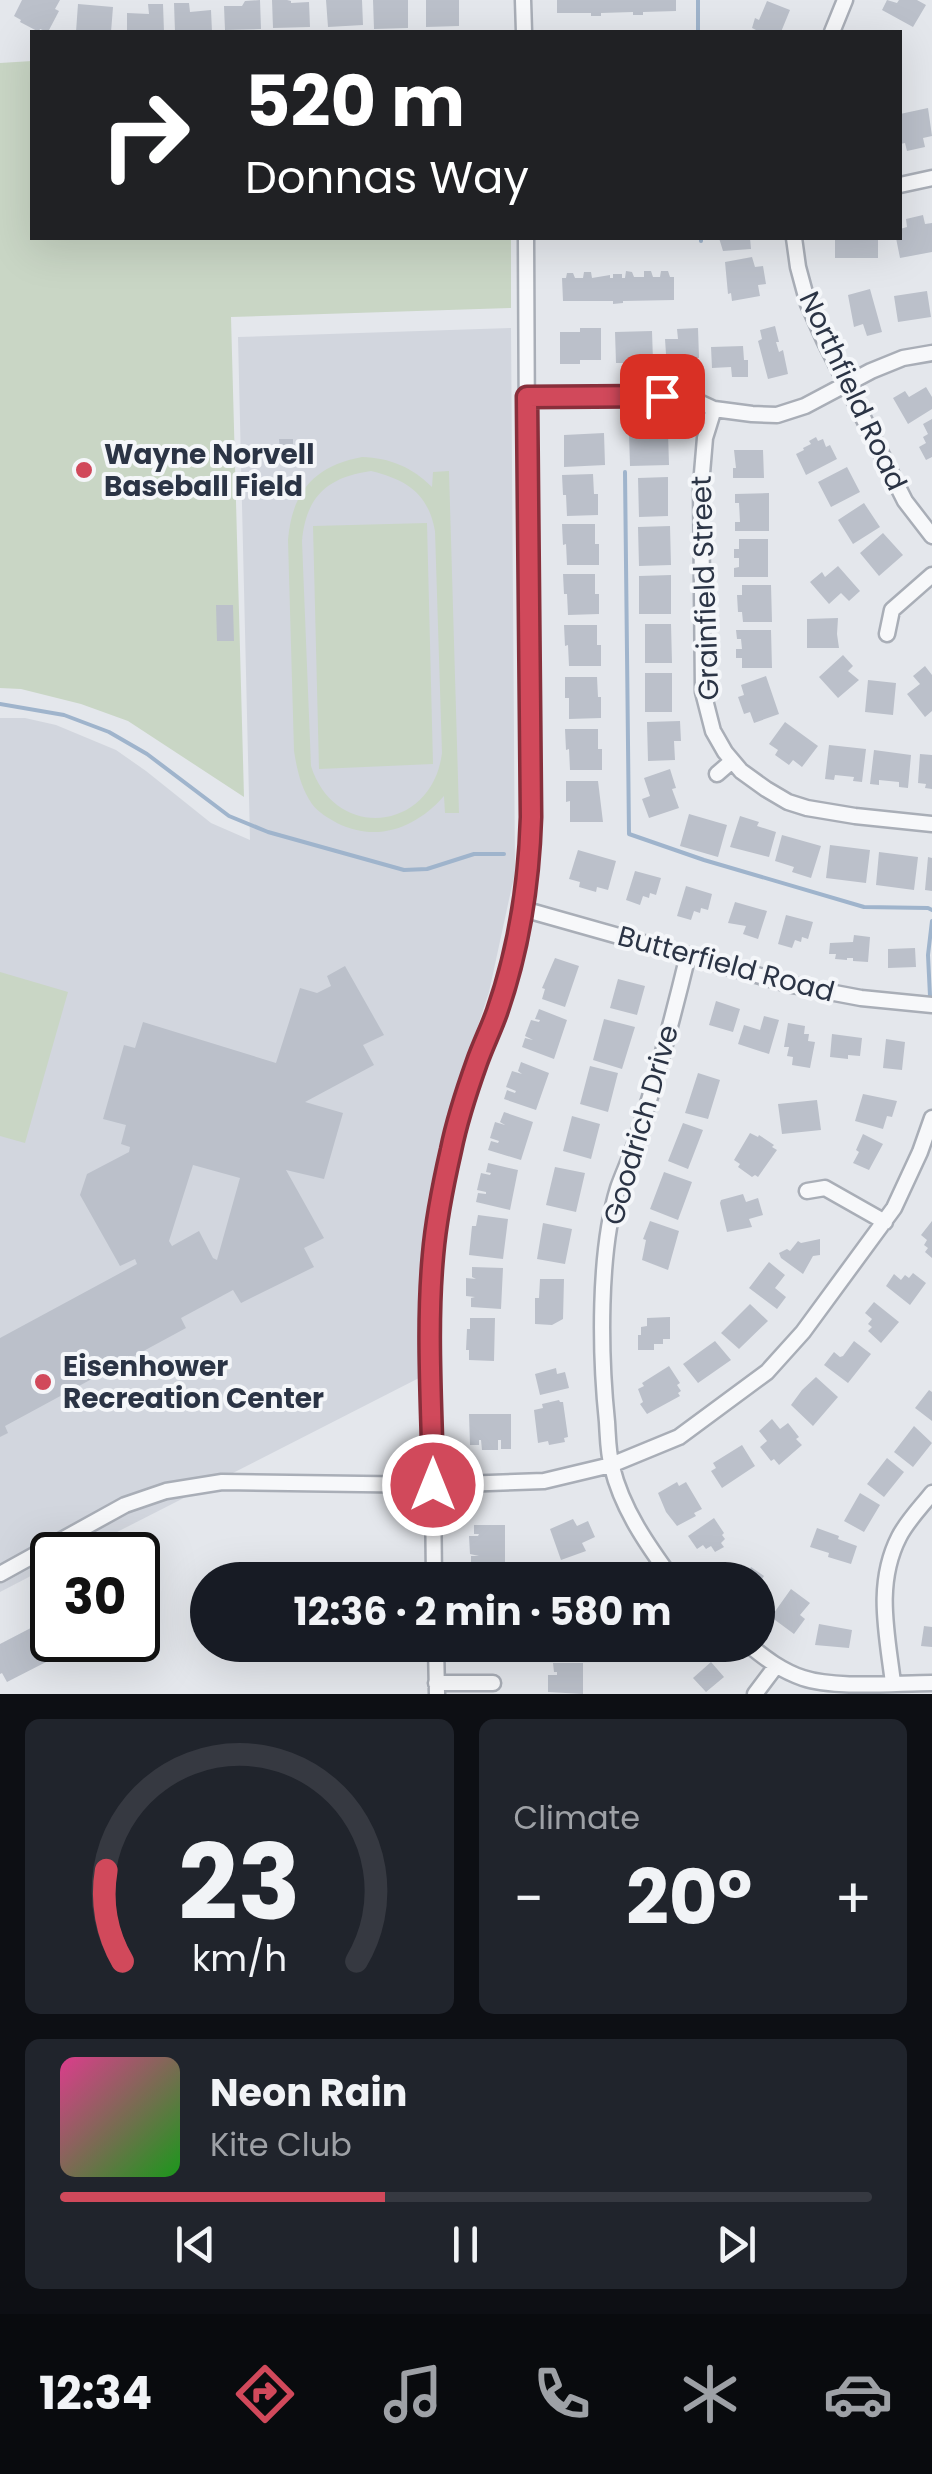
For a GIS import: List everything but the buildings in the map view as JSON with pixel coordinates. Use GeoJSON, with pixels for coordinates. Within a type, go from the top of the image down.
{"type":"FeatureCollection","features":[{"type":"Feature","properties":{"kind":"street"},"geometry":{"type":"LineString","coordinates":[[523,0],[524,30]]}},
{"type":"Feature","properties":{"kind":"street"},"geometry":{"type":"LineString","coordinates":[[833,30],[844,0]]}},
{"type":"Feature","properties":{"kind":"street"},"geometry":{"type":"LineString","coordinates":[[902,185],[932,178]]}},
{"type":"Feature","properties":{"kind":"street"},"geometry":{"type":"LineString","coordinates":[[434,1562],[431,1298],[438,1213],[452,1144],[506,985],[528,880],[531,817],[526,240]]}},
{"type":"Feature","properties":{"kind":"street","name":"Northfield Road"},"geometry":{"type":"LineString","coordinates":[[794,240],[808,304],[905,501],[932,536]]}},
{"type":"Feature","properties":{"kind":"street"},"geometry":{"type":"LineString","coordinates":[[527,397],[669,396],[699,402],[714,410],[777,415],[805,406],[903,358],[932,353]]}},
{"type":"Feature","properties":{"kind":"street","name":"Grainfield Street"},"geometry":{"type":"LineString","coordinates":[[714,410],[702,458],[703,692],[713,731],[732,761],[766,790],[788,802],[853,816],[932,824]]}},
{"type":"Feature","properties":{"kind":"street"},"geometry":{"type":"LineString","coordinates":[[887,634],[892,610],[932,575]]}},
{"type":"Feature","properties":{"kind":"street"},"geometry":{"type":"LineString","coordinates":[[717,774],[732,761]]}},
{"type":"Feature","properties":{"kind":"street","name":"Butterfield Road"},"geometry":{"type":"LineString","coordinates":[[523,909],[834,994],[932,1005]]}},
{"type":"Feature","properties":{"kind":"street","name":"Goodrich Drive"},"geometry":{"type":"LineString","coordinates":[[660,1562],[629,1511],[611,1465],[603,1357],[608,1237],[618,1190],[660,1066],[688,955]]}},
{"type":"Feature","properties":{"kind":"street"},"geometry":{"type":"LineString","coordinates":[[0,1574],[125,1505],[166,1491],[222,1482],[433,1485],[544,1481],[611,1465],[679,1437],[768,1372],[803,1332],[885,1222],[907,1182],[932,1118]]}},
{"type":"Feature","properties":{"kind":"street"},"geometry":{"type":"LineString","coordinates":[[806,1191],[825,1188],[885,1222]]}},
{"type":"Feature","properties":{"kind":"street"},"geometry":{"type":"LineString","coordinates":[[894,1683],[883,1599],[888,1563],[900,1534],[932,1493]]}},
{"type":"Feature","properties":{"kind":"street"},"geometry":{"type":"LineString","coordinates":[[436,1662],[436,1689],[493,1683]]}},
{"type":"Feature","properties":{"kind":"street"},"geometry":{"type":"LineString","coordinates":[[771,1662],[807,1680],[932,1683]]}},
{"type":"Feature","properties":{"kind":"street"},"geometry":{"type":"LineString","coordinates":[[756,1694],[776,1666]]}},
{"type":"Feature","properties":{"kind":"shaded area"},"geometry":{"type":"Polygon","coordinates":[[[511,328],[515,872],[489,992],[443,1133],[428,1198],[418,1297],[419,1378],[117,1532],[30,1532],[30,1576],[0,1592],[0,718],[25,718],[56,725],[116,750],[211,823],[250,840],[238,337],[511,328]]]}},
{"type":"Feature","properties":{"kind":"green space"},"geometry":{"type":"Polygon","coordinates":[[[30,61],[30,240],[511,240],[511,308],[231,317],[244,797],[128,721],[81,704],[21,689],[0,688],[0,63],[30,61]]]}},
{"type":"Feature","properties":{"kind":"green space"},"geometry":{"type":"Polygon","coordinates":[[[362,457],[382,459],[417,474],[432,487],[433,472],[449,471],[459,813],[445,813],[444,796],[421,817],[381,832],[352,829],[317,810],[302,785],[294,751],[290,523],[308,484],[345,461],[362,457]],[[371,471],[356,474],[322,491],[308,512],[302,541],[311,766],[323,791],[340,807],[360,816],[382,818],[402,812],[421,799],[434,779],[442,753],[435,531],[427,507],[414,490],[371,471]]]}},
{"type":"Feature","properties":{"kind":"green space"},"geometry":{"type":"Polygon","coordinates":[[[427,523],[433,764],[319,769],[313,526],[427,523]]]}},
{"type":"Feature","properties":{"kind":"green space"},"geometry":{"type":"Polygon","coordinates":[[[0,972],[68,992],[25,1143],[0,1136],[0,972]]]}},
{"type":"Feature","properties":{"kind":"waterway"},"geometry":{"type":"LineString","coordinates":[[698,0],[698,30]]}},
{"type":"Feature","properties":{"kind":"waterway"},"geometry":{"type":"LineString","coordinates":[[625,472],[629,834],[864,907],[932,910]]}},
{"type":"Feature","properties":{"kind":"waterway"},"geometry":{"type":"LineString","coordinates":[[0,704],[64,715],[109,732],[147,754],[229,816],[268,832],[404,870],[427,869],[474,854],[504,854]]}},
{"type":"Feature","properties":{"kind":"waterway"},"geometry":{"type":"LineString","coordinates":[[930,996],[928,955],[932,921]]}},
{"type":"Feature","properties":{"kind":"place","name":"Wayne Norvell Baseball Field"},"geometry":{"type":"Point","coordinates":[84,470]}},
{"type":"Feature","properties":{"kind":"place","name":"Eisenhower Recreation Center"},"geometry":{"type":"Point","coordinates":[43,1382]}},
{"type":"Feature","properties":{"kind":"route"},"geometry":{"type":"LineString","coordinates":[[433,1485],[431,1311],[438,1213],[459,1120],[511,966],[528,880],[531,817],[527,397],[662,396]]}}]}
